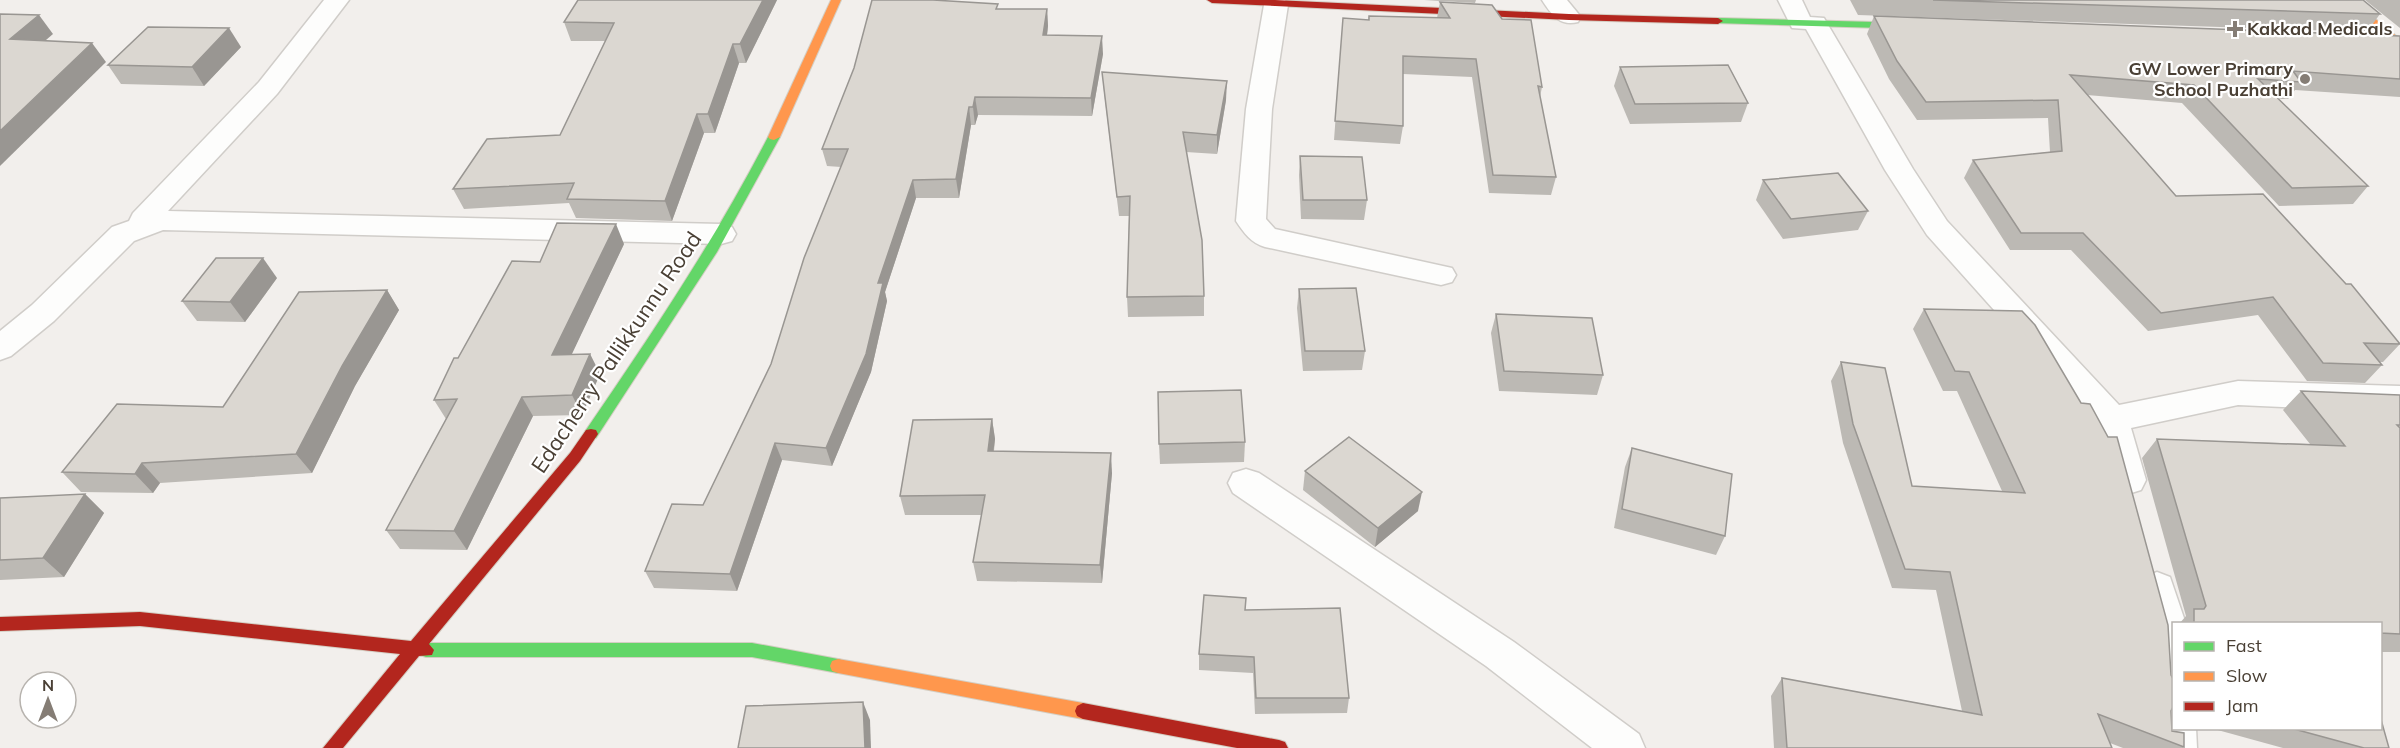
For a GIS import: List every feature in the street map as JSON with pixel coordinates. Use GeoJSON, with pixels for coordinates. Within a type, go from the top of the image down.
{"type":"FeatureCollection","features":[{"type":"Feature","properties":{"kind":"main road","name":"Edacherry Pallikkunnu Road"},"geometry":{"type":"LineString","coordinates":[[332,748],[575,457],[684,296],[747,192],[798,87],[836,0]]}},
{"type":"Feature","properties":{"kind":"main road"},"geometry":{"type":"LineString","coordinates":[[1212,0],[1276,5],[1562,9],[1808,23],[1935,26]]}},
{"type":"Feature","properties":{"kind":"main road"},"geometry":{"type":"LineString","coordinates":[[2346,0],[2399,43]]}},
{"type":"Feature","properties":{"kind":"main road"},"geometry":{"type":"LineString","coordinates":[[2375,42],[2399,43]]}},
{"type":"Feature","properties":{"kind":"main road"},"geometry":{"type":"LineString","coordinates":[[0,624],[141,619],[413,651],[752,651],[1279,748]]}},
{"type":"Feature","properties":{"kind":"street"},"geometry":{"type":"LineString","coordinates":[[337,0],[268,88],[143,220],[722,234]]}},
{"type":"Feature","properties":{"kind":"street"},"geometry":{"type":"LineString","coordinates":[[1790,0],[1808,23],[1937,228],[2112,419],[2136,509]]}},
{"type":"Feature","properties":{"kind":"street"},"geometry":{"type":"LineString","coordinates":[[1276,5],[1259,108],[1251,221],[1265,237],[1441,275]]}},
{"type":"Feature","properties":{"kind":"street"},"geometry":{"type":"LineString","coordinates":[[0,348],[44,313],[123,234],[159,221]]}},
{"type":"Feature","properties":{"kind":"street"},"geometry":{"type":"LineString","coordinates":[[2112,419],[2238,393],[2400,399]]}},
{"type":"Feature","properties":{"kind":"street"},"geometry":{"type":"LineString","coordinates":[[1246,483],[1500,654],[1624,748]]}},
{"type":"Feature","properties":{"kind":"street"},"geometry":{"type":"LineString","coordinates":[[2148,553],[2172,643]]}},
{"type":"Feature","properties":{"kind":"street"},"geometry":{"type":"LineString","coordinates":[[2175,730],[2176,748]]}},
{"type":"Feature","properties":{"kind":"building"},"geometry":{"type":"Polygon","coordinates":[[[578,0],[763,0],[740,44],[733,44],[708,114],[697,114],[665,201],[567,199],[574,183],[453,189],[487,139],[560,135],[614,23],[564,22],[578,0]]]}},
{"type":"Feature","properties":{"kind":"building"},"geometry":{"type":"Polygon","coordinates":[[[872,0],[933,0],[998,4],[996,9],[1047,9],[1043,35],[1102,36],[1091,98],[975,97],[973,107],[969,107],[956,179],[913,180],[878,283],[883,283],[866,354],[826,448],[775,443],[730,574],[645,571],[672,504],[703,505],[771,364],[804,258],[848,149],[822,149],[854,68],[872,0]]]}},
{"type":"Feature","properties":{"kind":"building"},"geometry":{"type":"Polygon","coordinates":[[[1933,0],[2363,0],[2380,14],[1933,0]]]}},
{"type":"Feature","properties":{"kind":"building"},"geometry":{"type":"Polygon","coordinates":[[[1440,2],[1492,5],[1502,19],[1531,20],[1542,87],[1538,86],[1556,177],[1493,175],[1476,59],[1403,56],[1403,126],[1335,121],[1343,18],[1369,20],[1369,16],[1450,18],[1440,2]]]}},
{"type":"Feature","properties":{"kind":"building"},"geometry":{"type":"Polygon","coordinates":[[[0,14],[39,15],[10,39],[92,43],[0,131],[0,14]]]}},
{"type":"Feature","properties":{"kind":"building"},"geometry":{"type":"Polygon","coordinates":[[[1874,16],[2400,36],[2400,79],[2293,71],[2301,82],[2258,79],[2368,186],[2292,188],[2194,85],[2070,75],[2176,196],[2263,194],[2346,284],[2351,284],[2400,344],[2364,343],[2382,365],[2323,363],[2273,297],[2161,313],[2083,233],[2021,233],[1973,160],[2062,151],[2058,100],[1926,102],[1897,61],[1874,16]]]}},
{"type":"Feature","properties":{"kind":"building"},"geometry":{"type":"Polygon","coordinates":[[[148,27],[229,28],[192,67],[108,65],[148,27]]]}},
{"type":"Feature","properties":{"kind":"building"},"geometry":{"type":"Polygon","coordinates":[[[1728,65],[1748,103],[1635,104],[1620,67],[1728,65]]]}},
{"type":"Feature","properties":{"kind":"building"},"geometry":{"type":"Polygon","coordinates":[[[1102,72],[1227,81],[1217,135],[1183,132],[1202,240],[1204,296],[1127,297],[1130,196],[1117,197],[1102,72]]]}},
{"type":"Feature","properties":{"kind":"building"},"geometry":{"type":"Polygon","coordinates":[[[1300,156],[1362,157],[1367,200],[1303,200],[1300,156]]]}},
{"type":"Feature","properties":{"kind":"building"},"geometry":{"type":"Polygon","coordinates":[[[1838,173],[1868,211],[1791,219],[1763,180],[1838,173]]]}},
{"type":"Feature","properties":{"kind":"building"},"geometry":{"type":"Polygon","coordinates":[[[557,223],[616,224],[552,355],[590,354],[572,395],[522,397],[454,531],[386,530],[457,399],[434,400],[454,358],[458,358],[512,261],[540,262],[557,223]]]}},
{"type":"Feature","properties":{"kind":"building"},"geometry":{"type":"Polygon","coordinates":[[[216,258],[263,258],[230,302],[182,301],[216,258]]]}},
{"type":"Feature","properties":{"kind":"building"},"geometry":{"type":"Polygon","coordinates":[[[1356,288],[1365,351],[1305,351],[1299,289],[1356,288]]]}},
{"type":"Feature","properties":{"kind":"building"},"geometry":{"type":"Polygon","coordinates":[[[387,290],[342,366],[296,454],[142,463],[135,474],[62,472],[117,404],[223,407],[299,292],[387,290]]]}},
{"type":"Feature","properties":{"kind":"building"},"geometry":{"type":"Polygon","coordinates":[[[1924,309],[2022,311],[2035,325],[2081,403],[2090,404],[2108,437],[2117,437],[2168,625],[2172,677],[2172,731],[2184,733],[2184,747],[2098,714],[2112,748],[1787,748],[1782,678],[1982,715],[1950,572],[1905,569],[1853,424],[1841,362],[1885,368],[1912,486],[2025,493],[1969,372],[1955,371],[1924,309]]]}},
{"type":"Feature","properties":{"kind":"building"},"geometry":{"type":"Polygon","coordinates":[[[1496,314],[1592,318],[1603,375],[1504,371],[1496,314]]]}},
{"type":"Feature","properties":{"kind":"building"},"geometry":{"type":"Polygon","coordinates":[[[1241,390],[1245,442],[1159,444],[1158,392],[1241,390]]]}},
{"type":"Feature","properties":{"kind":"building"},"geometry":{"type":"Polygon","coordinates":[[[2301,391],[2400,395],[2400,425],[2397,425],[2400,428],[2400,634],[2382,633],[2382,622],[2194,622],[2194,609],[2204,609],[2206,606],[2157,439],[2345,446],[2301,391]]]}},
{"type":"Feature","properties":{"kind":"building"},"geometry":{"type":"Polygon","coordinates":[[[992,419],[988,451],[1111,453],[1100,565],[973,562],[985,495],[900,496],[913,420],[992,419]]]}},
{"type":"Feature","properties":{"kind":"building"},"geometry":{"type":"Polygon","coordinates":[[[1349,437],[1422,492],[1378,528],[1305,471],[1349,437]]]}},
{"type":"Feature","properties":{"kind":"building"},"geometry":{"type":"Polygon","coordinates":[[[1632,448],[1732,474],[1725,536],[1622,509],[1632,448]]]}},
{"type":"Feature","properties":{"kind":"building"},"geometry":{"type":"Polygon","coordinates":[[[85,494],[43,558],[0,560],[0,498],[85,494]]]}},
{"type":"Feature","properties":{"kind":"building"},"geometry":{"type":"Polygon","coordinates":[[[1204,595],[1246,598],[1245,610],[1340,608],[1349,698],[1256,698],[1254,657],[1199,654],[1204,595]]]}},
{"type":"Feature","properties":{"kind":"building"},"geometry":{"type":"Polygon","coordinates":[[[863,702],[865,748],[738,748],[746,706],[863,702]]]}},
{"type":"Feature","properties":{"kind":"building"},"geometry":{"type":"Polygon","coordinates":[[[2382,723],[2389,748],[2364,748],[2298,730],[2382,730],[2382,723]]]}},
{"type":"Feature","properties":{"kind":"traffic: fast"},"geometry":{"type":"LineString","coordinates":[[1718,21],[1915,26]]}},
{"type":"Feature","properties":{"kind":"traffic: fast"},"geometry":{"type":"LineString","coordinates":[[591,434],[711,252],[774,137]]}},
{"type":"Feature","properties":{"kind":"traffic: fast"},"geometry":{"type":"LineString","coordinates":[[426,650],[752,650],[838,666]]}},
{"type":"Feature","properties":{"kind":"traffic: slow"},"geometry":{"type":"LineString","coordinates":[[774,137],[836,0]]}},
{"type":"Feature","properties":{"kind":"traffic: slow"},"geometry":{"type":"LineString","coordinates":[[2346,0],[2400,44]]}},
{"type":"Feature","properties":{"kind":"traffic: slow"},"geometry":{"type":"LineString","coordinates":[[838,666],[1083,711]]}},
{"type":"Feature","properties":{"kind":"traffic: jam"},"geometry":{"type":"LineString","coordinates":[[1212,0],[1569,17],[1718,21]]}},
{"type":"Feature","properties":{"kind":"traffic: jam"},"geometry":{"type":"LineString","coordinates":[[332,748],[575,457],[591,434]]}},
{"type":"Feature","properties":{"kind":"traffic: jam"},"geometry":{"type":"LineString","coordinates":[[0,624],[140,619],[426,650]]}},
{"type":"Feature","properties":{"kind":"traffic: jam"},"geometry":{"type":"LineString","coordinates":[[1083,711],[1279,748]]}},
{"type":"Feature","properties":{"kind":"place","name":"Kakkad Medicals"},"geometry":{"type":"Point","coordinates":[2235,29]}},
{"type":"Feature","properties":{"kind":"place","name":"GW Lower Primary School Puzhathi"},"geometry":{"type":"Point","coordinates":[2305,79]}}]}
